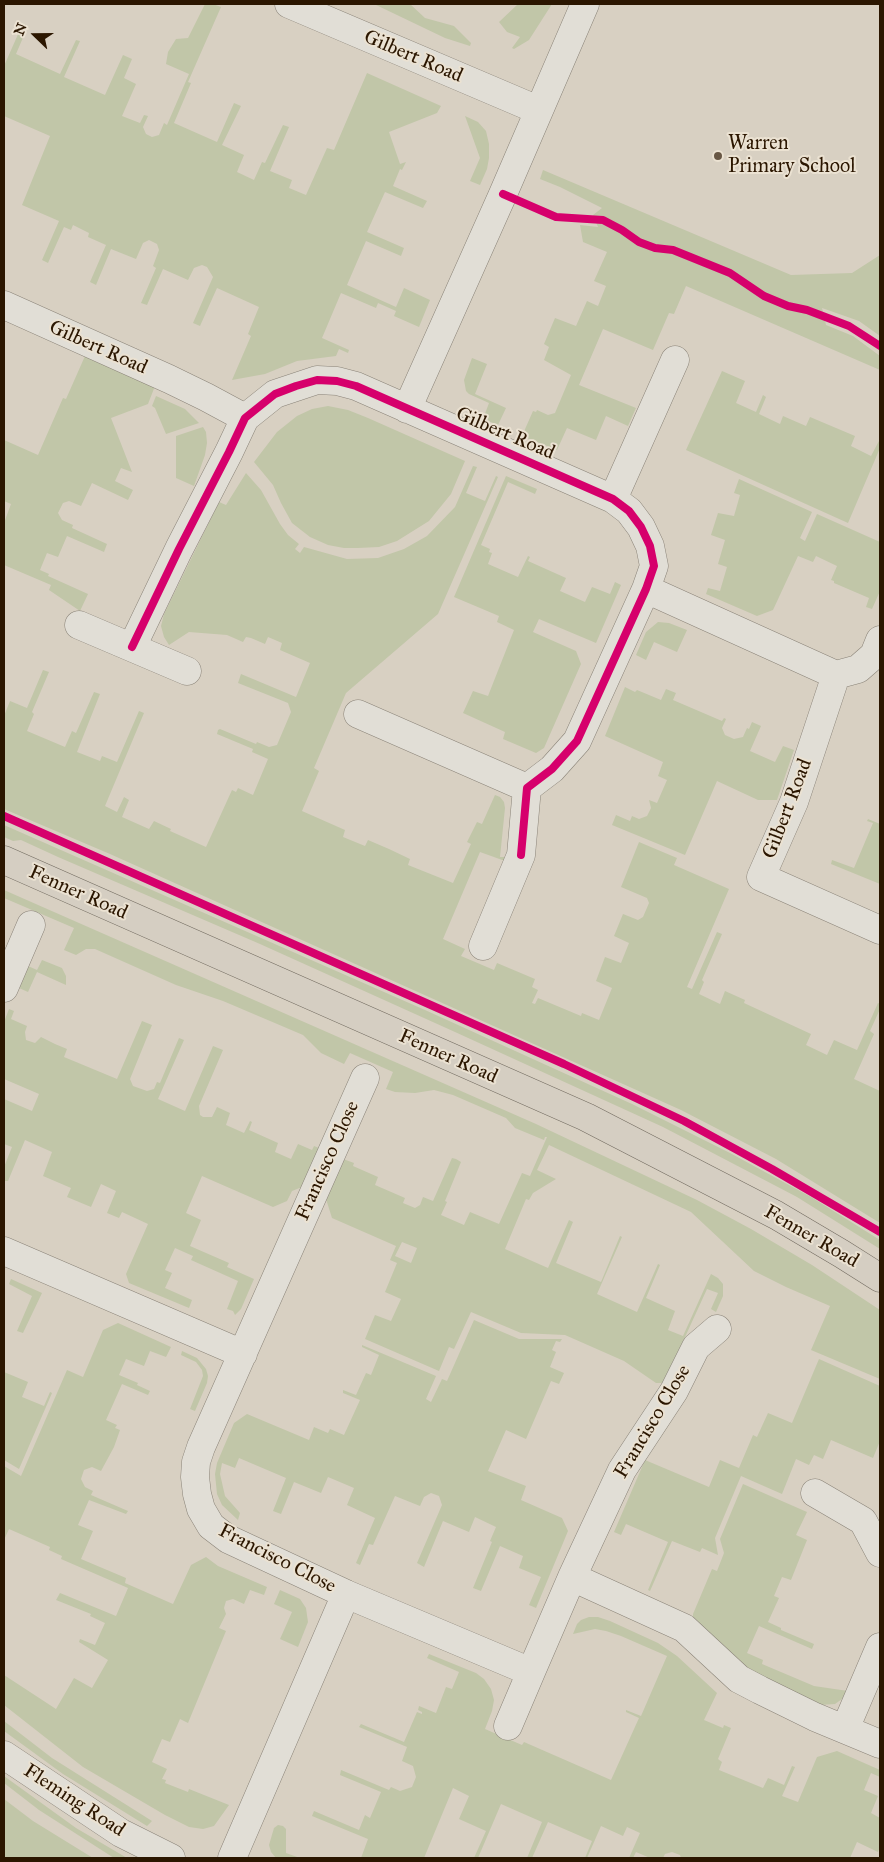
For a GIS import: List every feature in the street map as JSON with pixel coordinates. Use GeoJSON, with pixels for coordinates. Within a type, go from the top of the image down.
{"type":"FeatureCollection","features":[{"type":"Feature","properties":{"kind":"main road","name":"Fenner Road"},"geometry":{"type":"LineString","coordinates":[[4,860],[586,1117],[776,1215],[880,1278]]}},
{"type":"Feature","properties":{"kind":"street","name":"Gilbert Road"},"geometry":{"type":"LineString","coordinates":[[289,4],[538,110]]}},
{"type":"Feature","properties":{"kind":"street"},"geometry":{"type":"LineString","coordinates":[[407,409],[585,4]]}},
{"type":"Feature","properties":{"kind":"street","name":"Gilbert Road"},"geometry":{"type":"LineString","coordinates":[[4,306],[169,379],[245,418]]}},
{"type":"Feature","properties":{"kind":"street"},"geometry":{"type":"LineString","coordinates":[[613,499],[676,360]]}},
{"type":"Feature","properties":{"kind":"street","name":"Gilbert Road"},"geometry":{"type":"LineString","coordinates":[[132,647],[245,418],[275,394],[317,380],[356,386],[613,499],[629,512],[641,527],[650,546],[654,566],[646,590],[576,741],[552,769],[527,788]]}},
{"type":"Feature","properties":{"kind":"street"},"geometry":{"type":"LineString","coordinates":[[646,590],[836,675],[858,669],[874,655],[880,640]]}},
{"type":"Feature","properties":{"kind":"street"},"geometry":{"type":"LineString","coordinates":[[79,625],[188,671]]}},
{"type":"Feature","properties":{"kind":"street","name":"Gilbert Road"},"geometry":{"type":"LineString","coordinates":[[836,675],[794,802],[761,877],[880,930]]}},
{"type":"Feature","properties":{"kind":"street"},"geometry":{"type":"LineString","coordinates":[[358,714],[527,788],[522,855],[483,946]]}},
{"type":"Feature","properties":{"kind":"street"},"geometry":{"type":"LineString","coordinates":[[4,988],[31,925]]}},
{"type":"Feature","properties":{"kind":"street","name":"Francisco Close"},"geometry":{"type":"LineString","coordinates":[[365,1078],[201,1447],[196,1462],[195,1477],[201,1509],[211,1526],[228,1539],[346,1594],[531,1672]]}},
{"type":"Feature","properties":{"kind":"street"},"geometry":{"type":"LineString","coordinates":[[4,1251],[243,1354]]}},
{"type":"Feature","properties":{"kind":"street","name":"Francisco Close"},"geometry":{"type":"LineString","coordinates":[[508,1726],[572,1577],[622,1470],[674,1391],[696,1346],[718,1329]]}},
{"type":"Feature","properties":{"kind":"street"},"geometry":{"type":"LineString","coordinates":[[815,1493],[863,1521],[880,1552]]}},
{"type":"Feature","properties":{"kind":"street"},"geometry":{"type":"LineString","coordinates":[[572,1577],[684,1628],[739,1679],[815,1717],[880,1744]]}},
{"type":"Feature","properties":{"kind":"street","name":"Francisco Close"},"geometry":{"type":"LineString","coordinates":[[232,1858],[346,1594]]}},
{"type":"Feature","properties":{"kind":"street"},"geometry":{"type":"LineString","coordinates":[[844,1729],[880,1647]]}},
{"type":"Feature","properties":{"kind":"street","name":"Fleming Road"},"geometry":{"type":"LineString","coordinates":[[4,1755],[121,1833],[171,1858]]}},
{"type":"Feature","properties":{"kind":"green space"},"geometry":{"type":"Polygon","coordinates":[[[205,4],[221,7],[188,82],[191,83],[174,123],[217,142],[234,103],[241,106],[222,145],[244,155],[237,172],[254,180],[262,162],[265,163],[283,125],[289,127],[270,171],[292,180],[289,188],[306,195],[327,148],[334,150],[367,73],[441,106],[437,113],[389,132],[400,164],[406,162],[402,170],[400,169],[393,186],[427,201],[423,208],[385,192],[367,232],[404,248],[401,256],[366,241],[347,285],[396,307],[404,288],[430,300],[419,327],[394,316],[396,311],[378,303],[376,308],[341,293],[322,338],[349,350],[348,353],[339,349],[336,356],[297,361],[265,374],[232,380],[251,336],[248,334],[259,307],[217,288],[200,326],[193,323],[213,277],[207,267],[202,265],[194,268],[188,280],[163,269],[147,305],[141,303],[156,268],[153,266],[159,250],[157,244],[149,240],[143,243],[136,259],[111,249],[96,285],[90,282],[106,245],[88,237],[89,233],[73,225],[71,230],[64,227],[48,263],[42,260],[59,221],[22,205],[50,136],[4,116],[4,66],[23,23],[28,26],[16,54],[60,74],[76,40],[80,41],[64,77],[105,95],[123,55],[132,59],[124,78],[136,84],[122,116],[140,123],[144,115],[148,116],[143,127],[146,134],[152,137],[159,135],[164,123],[167,125],[189,74],[166,64],[168,52],[176,39],[188,38],[205,4]]]}},
{"type":"Feature","properties":{"kind":"green space"},"geometry":{"type":"Polygon","coordinates":[[[374,4],[410,4],[425,18],[454,26],[471,43],[470,46],[445,38],[374,4]]]}},
{"type":"Feature","properties":{"kind":"green space"},"geometry":{"type":"Polygon","coordinates":[[[518,4],[552,4],[529,40],[514,49],[512,48],[520,37],[507,32],[499,22],[518,4]]]}},
{"type":"Feature","properties":{"kind":"green space"},"geometry":{"type":"Polygon","coordinates":[[[465,116],[478,122],[486,131],[489,144],[487,169],[480,185],[470,181],[480,158],[465,116]]]}},
{"type":"Feature","properties":{"kind":"green space"},"geometry":{"type":"Polygon","coordinates":[[[543,170],[791,275],[852,273],[880,255],[880,336],[859,321],[822,308],[826,325],[853,336],[880,356],[880,370],[686,286],[674,314],[669,313],[653,350],[603,329],[579,385],[636,408],[628,426],[606,416],[596,440],[567,428],[557,450],[522,436],[533,411],[536,412],[537,410],[548,415],[555,413],[571,375],[544,360],[549,347],[544,344],[555,318],[576,326],[587,301],[598,306],[606,286],[594,281],[607,252],[583,242],[580,225],[598,227],[593,215],[602,208],[540,179],[543,170]]]}},
{"type":"Feature","properties":{"kind":"green space"},"geometry":{"type":"Polygon","coordinates":[[[85,356],[155,386],[148,404],[111,418],[132,472],[121,468],[115,481],[133,490],[128,500],[92,483],[81,506],[69,501],[63,503],[58,513],[62,520],[73,525],[72,528],[107,544],[104,552],[67,536],[58,557],[47,553],[40,570],[49,574],[48,576],[88,594],[80,611],[49,590],[51,585],[4,565],[4,523],[11,504],[4,501],[4,440],[38,455],[63,398],[66,399],[85,356]]]}},
{"type":"Feature","properties":{"kind":"green space"},"geometry":{"type":"Polygon","coordinates":[[[472,358],[487,364],[475,394],[506,408],[498,425],[483,419],[489,403],[466,391],[464,380],[472,358]]]}},
{"type":"Feature","properties":{"kind":"green space"},"geometry":{"type":"Polygon","coordinates":[[[722,371],[745,381],[736,403],[756,412],[763,395],[766,397],[759,414],[780,424],[783,416],[806,426],[810,417],[855,436],[851,446],[871,456],[880,442],[880,448],[848,523],[686,450],[722,371]]]}},
{"type":"Feature","properties":{"kind":"green space"},"geometry":{"type":"Polygon","coordinates":[[[156,396],[185,409],[199,423],[166,434],[155,408],[152,406],[156,396]]]}},
{"type":"Feature","properties":{"kind":"green space"},"geometry":{"type":"Polygon","coordinates":[[[328,406],[348,410],[368,418],[465,461],[451,494],[429,521],[397,541],[379,547],[358,548],[328,545],[310,537],[292,523],[273,485],[254,462],[277,432],[297,416],[312,409],[328,406]]]}},
{"type":"Feature","properties":{"kind":"green space"},"geometry":{"type":"Polygon","coordinates":[[[203,427],[206,432],[207,443],[205,455],[194,486],[176,478],[176,436],[203,427]]]}},
{"type":"Feature","properties":{"kind":"green space"},"geometry":{"type":"Polygon","coordinates":[[[473,466],[477,467],[466,493],[485,501],[496,476],[498,477],[438,614],[346,693],[314,768],[319,771],[302,811],[345,830],[343,837],[365,846],[368,840],[410,859],[408,865],[453,883],[471,844],[467,842],[477,822],[482,824],[495,795],[500,797],[504,802],[505,808],[500,857],[505,857],[505,861],[480,852],[443,939],[465,949],[461,956],[494,970],[497,963],[535,979],[532,987],[538,990],[532,1003],[535,1004],[538,998],[581,1016],[582,1013],[599,1020],[612,988],[596,981],[605,957],[621,963],[629,943],[614,936],[623,914],[638,920],[643,917],[649,903],[647,898],[621,887],[639,842],[677,858],[674,865],[729,889],[687,987],[692,989],[717,932],[722,934],[702,980],[704,982],[699,994],[720,1004],[725,991],[745,1000],[744,1003],[811,1034],[806,1045],[827,1055],[834,1040],[857,1050],[878,1003],[880,1004],[880,1009],[870,1031],[874,1034],[854,1079],[880,1091],[880,1223],[776,1159],[681,1110],[110,854],[4,809],[4,716],[10,701],[27,708],[43,670],[49,672],[32,712],[34,714],[27,731],[65,747],[72,731],[76,733],[94,692],[100,694],[77,752],[100,761],[102,756],[117,762],[139,711],[144,713],[105,806],[117,812],[124,797],[129,800],[122,817],[149,829],[154,821],[171,829],[170,831],[206,847],[232,790],[236,792],[238,788],[253,795],[268,759],[252,752],[253,749],[217,734],[218,730],[220,729],[256,744],[257,742],[269,747],[277,745],[291,712],[288,703],[238,683],[241,674],[296,697],[310,663],[280,650],[282,643],[268,637],[265,644],[246,637],[243,642],[227,635],[189,632],[169,645],[164,637],[161,626],[164,614],[219,502],[226,505],[246,473],[261,490],[288,535],[299,544],[295,549],[300,553],[304,547],[347,559],[378,558],[404,549],[427,536],[455,507],[473,466]]]}},
{"type":"Feature","properties":{"kind":"green space"},"geometry":{"type":"Polygon","coordinates":[[[506,476],[537,489],[535,494],[508,482],[481,545],[490,549],[489,552],[492,553],[488,564],[518,577],[528,556],[530,557],[528,561],[566,578],[560,591],[585,602],[592,587],[610,594],[615,582],[621,585],[596,643],[539,619],[533,632],[576,651],[581,664],[544,748],[536,753],[503,739],[505,732],[463,713],[473,691],[488,696],[514,630],[497,622],[499,616],[454,597],[506,476]]]}},
{"type":"Feature","properties":{"kind":"green space"},"geometry":{"type":"Polygon","coordinates":[[[739,479],[812,512],[800,538],[805,541],[817,514],[880,542],[880,591],[872,609],[866,607],[869,598],[834,583],[831,580],[837,566],[816,556],[813,562],[798,556],[773,610],[757,616],[706,594],[708,588],[720,591],[727,567],[718,564],[725,540],[711,535],[718,513],[734,516],[740,495],[734,493],[739,479]]]}},
{"type":"Feature","properties":{"kind":"green space"},"geometry":{"type":"Polygon","coordinates":[[[658,622],[669,623],[687,630],[677,652],[654,642],[646,660],[636,655],[646,632],[658,622]]]}},
{"type":"Feature","properties":{"kind":"green space"},"geometry":{"type":"Polygon","coordinates":[[[625,687],[661,700],[666,689],[676,693],[673,700],[722,721],[724,718],[726,719],[722,728],[725,735],[734,739],[743,737],[752,722],[761,726],[750,751],[775,762],[783,746],[794,750],[777,800],[758,800],[717,781],[685,855],[612,825],[616,815],[630,821],[632,816],[639,819],[647,816],[651,808],[649,800],[657,803],[667,780],[658,776],[663,762],[605,736],[625,687]]]}},
{"type":"Feature","properties":{"kind":"green space"},"geometry":{"type":"Polygon","coordinates":[[[868,819],[880,824],[880,884],[831,864],[832,860],[854,868],[873,823],[867,821],[868,819]]]}},
{"type":"Feature","properties":{"kind":"green space"},"geometry":{"type":"Polygon","coordinates":[[[4,825],[425,1010],[632,1104],[730,1153],[811,1197],[880,1240],[880,1249],[797,1197],[663,1127],[260,944],[21,840],[13,841],[4,837],[4,825]]]}},
{"type":"Feature","properties":{"kind":"green space"},"geometry":{"type":"Polygon","coordinates":[[[4,890],[536,1124],[697,1200],[751,1229],[812,1265],[880,1310],[880,1379],[811,1350],[830,1306],[754,1271],[691,1212],[549,1145],[537,1170],[556,1179],[533,1193],[529,1200],[526,1199],[505,1249],[548,1268],[569,1220],[573,1222],[556,1263],[601,1282],[620,1236],[622,1237],[597,1294],[637,1312],[658,1264],[660,1265],[646,1298],[675,1311],[668,1330],[683,1336],[711,1274],[723,1284],[723,1296],[716,1312],[711,1309],[718,1293],[707,1289],[664,1383],[656,1383],[624,1361],[565,1335],[521,1333],[471,1312],[454,1349],[449,1347],[439,1371],[365,1339],[375,1315],[391,1321],[401,1299],[385,1292],[397,1263],[390,1260],[396,1246],[332,1218],[326,1199],[343,1159],[354,1163],[353,1166],[378,1177],[375,1185],[405,1198],[403,1203],[415,1208],[420,1205],[423,1197],[433,1201],[452,1158],[456,1159],[461,1162],[441,1215],[464,1225],[470,1212],[499,1224],[522,1173],[530,1176],[547,1137],[544,1140],[515,1128],[506,1118],[453,1095],[434,1090],[415,1093],[395,1092],[386,1089],[393,1072],[350,1053],[344,1064],[321,1053],[303,1035],[223,1001],[176,985],[95,949],[86,949],[76,955],[64,950],[74,928],[4,898],[4,890]],[[402,1242],[395,1256],[411,1263],[417,1248],[402,1242]]]}},
{"type":"Feature","properties":{"kind":"green space"},"geometry":{"type":"Polygon","coordinates":[[[42,960],[62,968],[66,976],[66,985],[37,972],[28,992],[19,988],[28,966],[37,970],[42,960]]]}},
{"type":"Feature","properties":{"kind":"green space"},"geometry":{"type":"Polygon","coordinates":[[[9,1009],[14,1011],[11,1019],[27,1026],[25,1032],[26,1040],[35,1043],[41,1037],[67,1049],[64,1057],[117,1079],[142,1021],[152,1025],[130,1079],[133,1086],[147,1091],[154,1089],[157,1082],[160,1083],[179,1038],[184,1040],[158,1099],[185,1111],[213,1046],[223,1050],[199,1106],[200,1115],[212,1117],[217,1107],[230,1113],[226,1125],[244,1133],[250,1121],[252,1122],[249,1130],[278,1143],[275,1152],[291,1159],[298,1144],[312,1150],[314,1146],[319,1148],[302,1187],[292,1191],[287,1201],[273,1207],[202,1176],[186,1213],[201,1220],[190,1246],[229,1263],[227,1267],[254,1279],[241,1309],[235,1315],[233,1311],[227,1309],[238,1281],[191,1260],[193,1256],[175,1248],[165,1270],[172,1273],[165,1288],[192,1300],[189,1308],[129,1283],[126,1274],[148,1224],[122,1212],[119,1218],[107,1213],[116,1191],[101,1184],[91,1207],[67,1197],[71,1188],[43,1176],[52,1152],[25,1140],[8,1181],[4,1181],[4,1167],[12,1147],[4,1144],[4,1099],[32,1111],[39,1094],[4,1079],[4,1022],[9,1009]]]}},
{"type":"Feature","properties":{"kind":"green space"},"geometry":{"type":"Polygon","coordinates":[[[11,1279],[42,1293],[23,1333],[17,1331],[32,1296],[9,1284],[11,1279]]]}},
{"type":"Feature","properties":{"kind":"green space"},"geometry":{"type":"Polygon","coordinates":[[[474,1320],[519,1339],[562,1339],[560,1342],[556,1341],[552,1350],[556,1352],[550,1367],[564,1373],[559,1384],[551,1381],[526,1439],[506,1430],[488,1471],[526,1486],[521,1500],[562,1518],[568,1531],[536,1608],[529,1605],[541,1577],[519,1568],[523,1556],[500,1546],[481,1591],[473,1588],[492,1542],[490,1541],[496,1527],[475,1517],[469,1532],[443,1521],[424,1567],[417,1563],[442,1505],[439,1496],[431,1493],[424,1497],[420,1506],[395,1496],[373,1545],[369,1544],[360,1565],[356,1563],[375,1518],[347,1505],[354,1488],[328,1477],[321,1493],[294,1482],[281,1514],[273,1511],[286,1478],[239,1458],[235,1468],[222,1463],[220,1474],[225,1496],[240,1513],[238,1520],[222,1505],[217,1494],[215,1474],[217,1463],[234,1423],[247,1414],[309,1440],[314,1427],[328,1433],[330,1429],[344,1435],[360,1400],[343,1393],[343,1390],[356,1395],[366,1373],[371,1375],[379,1355],[362,1347],[362,1345],[436,1376],[426,1399],[431,1402],[442,1379],[447,1381],[474,1320]]]}},
{"type":"Feature","properties":{"kind":"green space"},"geometry":{"type":"Polygon","coordinates":[[[118,1323],[171,1347],[166,1357],[150,1351],[144,1366],[126,1359],[119,1375],[138,1383],[137,1385],[150,1391],[148,1395],[122,1384],[106,1420],[117,1425],[115,1428],[120,1430],[114,1447],[101,1471],[92,1467],[84,1470],[81,1479],[85,1487],[93,1491],[91,1495],[128,1511],[126,1514],[89,1500],[78,1525],[93,1531],[81,1559],[126,1578],[125,1583],[173,1604],[191,1565],[206,1557],[218,1566],[267,1587],[264,1595],[250,1590],[244,1604],[233,1599],[226,1601],[224,1608],[226,1614],[219,1628],[226,1631],[188,1723],[180,1719],[170,1742],[162,1739],[152,1762],[167,1769],[162,1779],[166,1780],[165,1783],[188,1792],[189,1789],[229,1805],[214,1826],[203,1829],[189,1827],[165,1815],[83,1767],[4,1705],[4,1675],[56,1709],[74,1678],[92,1688],[108,1660],[79,1642],[80,1639],[95,1645],[105,1623],[90,1616],[91,1614],[56,1600],[60,1593],[116,1616],[128,1588],[61,1559],[62,1556],[49,1550],[50,1547],[9,1529],[4,1540],[4,1466],[21,1476],[67,1370],[83,1377],[103,1330],[118,1323]]]}},
{"type":"Feature","properties":{"kind":"green space"},"geometry":{"type":"Polygon","coordinates":[[[182,1351],[197,1358],[206,1369],[208,1376],[195,1411],[190,1409],[203,1376],[202,1370],[196,1362],[181,1355],[182,1351]]]}},
{"type":"Feature","properties":{"kind":"green space"},"geometry":{"type":"Polygon","coordinates":[[[819,1359],[880,1386],[880,1441],[873,1458],[831,1440],[823,1459],[814,1455],[809,1465],[796,1459],[782,1494],[741,1476],[715,1538],[718,1555],[702,1548],[700,1552],[672,1541],[650,1591],[648,1590],[668,1542],[626,1524],[621,1535],[614,1532],[645,1460],[709,1487],[720,1460],[739,1468],[753,1435],[757,1437],[768,1413],[792,1423],[819,1359]]]}},
{"type":"Feature","properties":{"kind":"green space"},"geometry":{"type":"Polygon","coordinates":[[[4,1372],[28,1382],[22,1397],[44,1406],[50,1392],[52,1393],[19,1469],[4,1460],[4,1372]]]}},
{"type":"Feature","properties":{"kind":"green space"},"geometry":{"type":"Polygon","coordinates":[[[743,1484],[807,1512],[796,1535],[807,1540],[791,1580],[782,1577],[774,1596],[779,1598],[768,1622],[781,1628],[781,1630],[814,1644],[812,1649],[759,1626],[747,1653],[763,1660],[762,1664],[814,1686],[848,1691],[835,1704],[820,1705],[758,1679],[693,1624],[693,1614],[712,1569],[717,1571],[724,1553],[720,1539],[743,1484]]]}},
{"type":"Feature","properties":{"kind":"green space"},"geometry":{"type":"Polygon","coordinates":[[[280,1590],[300,1599],[306,1608],[308,1622],[298,1647],[280,1639],[292,1612],[274,1604],[280,1590]]]}},
{"type":"Feature","properties":{"kind":"green space"},"geometry":{"type":"Polygon","coordinates":[[[589,1617],[598,1617],[610,1621],[658,1643],[677,1656],[717,1693],[704,1720],[723,1728],[724,1725],[731,1728],[718,1759],[722,1762],[719,1770],[763,1788],[768,1778],[784,1785],[792,1766],[795,1767],[782,1796],[798,1802],[817,1757],[837,1751],[880,1770],[880,1777],[871,1773],[864,1790],[878,1796],[871,1813],[880,1818],[880,1847],[878,1852],[857,1842],[850,1858],[681,1858],[680,1855],[672,1852],[665,1854],[663,1858],[650,1858],[636,1852],[633,1858],[629,1858],[640,1833],[627,1827],[623,1836],[601,1826],[587,1858],[585,1858],[592,1841],[548,1822],[532,1858],[527,1858],[542,1822],[501,1804],[478,1858],[474,1858],[486,1831],[459,1819],[469,1796],[453,1788],[424,1858],[361,1858],[368,1839],[312,1816],[314,1811],[359,1830],[365,1815],[370,1818],[381,1792],[340,1775],[341,1770],[389,1790],[391,1787],[400,1791],[412,1787],[416,1777],[413,1766],[402,1761],[407,1747],[359,1727],[361,1724],[404,1742],[417,1712],[422,1714],[418,1710],[419,1706],[436,1713],[446,1687],[452,1689],[459,1672],[427,1658],[429,1654],[476,1673],[484,1679],[491,1689],[494,1700],[485,1729],[522,1745],[524,1742],[611,1780],[639,1718],[626,1712],[626,1710],[641,1716],[667,1656],[606,1631],[595,1629],[573,1634],[577,1624],[589,1617]]]}},
{"type":"Feature","properties":{"kind":"green space"},"geometry":{"type":"Polygon","coordinates":[[[4,1721],[52,1758],[152,1821],[147,1826],[63,1774],[4,1731],[4,1721]]]}},
{"type":"Feature","properties":{"kind":"green space"},"geometry":{"type":"Polygon","coordinates":[[[4,1776],[76,1828],[127,1858],[114,1858],[39,1810],[4,1783],[4,1776]]]}},
{"type":"Feature","properties":{"kind":"green space"},"geometry":{"type":"Polygon","coordinates":[[[4,1799],[33,1821],[93,1858],[4,1858],[4,1799]]]}},
{"type":"Feature","properties":{"kind":"green space"},"geometry":{"type":"Polygon","coordinates":[[[278,1825],[286,1829],[286,1853],[300,1858],[276,1858],[271,1852],[269,1845],[274,1828],[278,1825]]]}},
{"type":"Feature","properties":{"kind":"cycle path"},"geometry":{"type":"LineString","coordinates":[[503,194],[556,217],[603,220],[639,242],[655,248],[673,250],[730,273],[764,296],[849,326],[880,346]]}},
{"type":"Feature","properties":{"kind":"cycle path"},"geometry":{"type":"LineString","coordinates":[[132,647],[245,418],[275,394],[296,386],[317,380],[337,381],[356,386],[613,499],[629,511],[641,527],[650,546],[654,566],[646,589],[577,741],[552,769],[527,788],[521,855]]}},
{"type":"Feature","properties":{"kind":"cycle path"},"geometry":{"type":"LineString","coordinates":[[4,816],[564,1064],[684,1121],[772,1169],[880,1232]]}},
{"type":"Feature","properties":{"kind":"place","name":"Warren Primary School"},"geometry":{"type":"Point","coordinates":[718,156]}}]}
